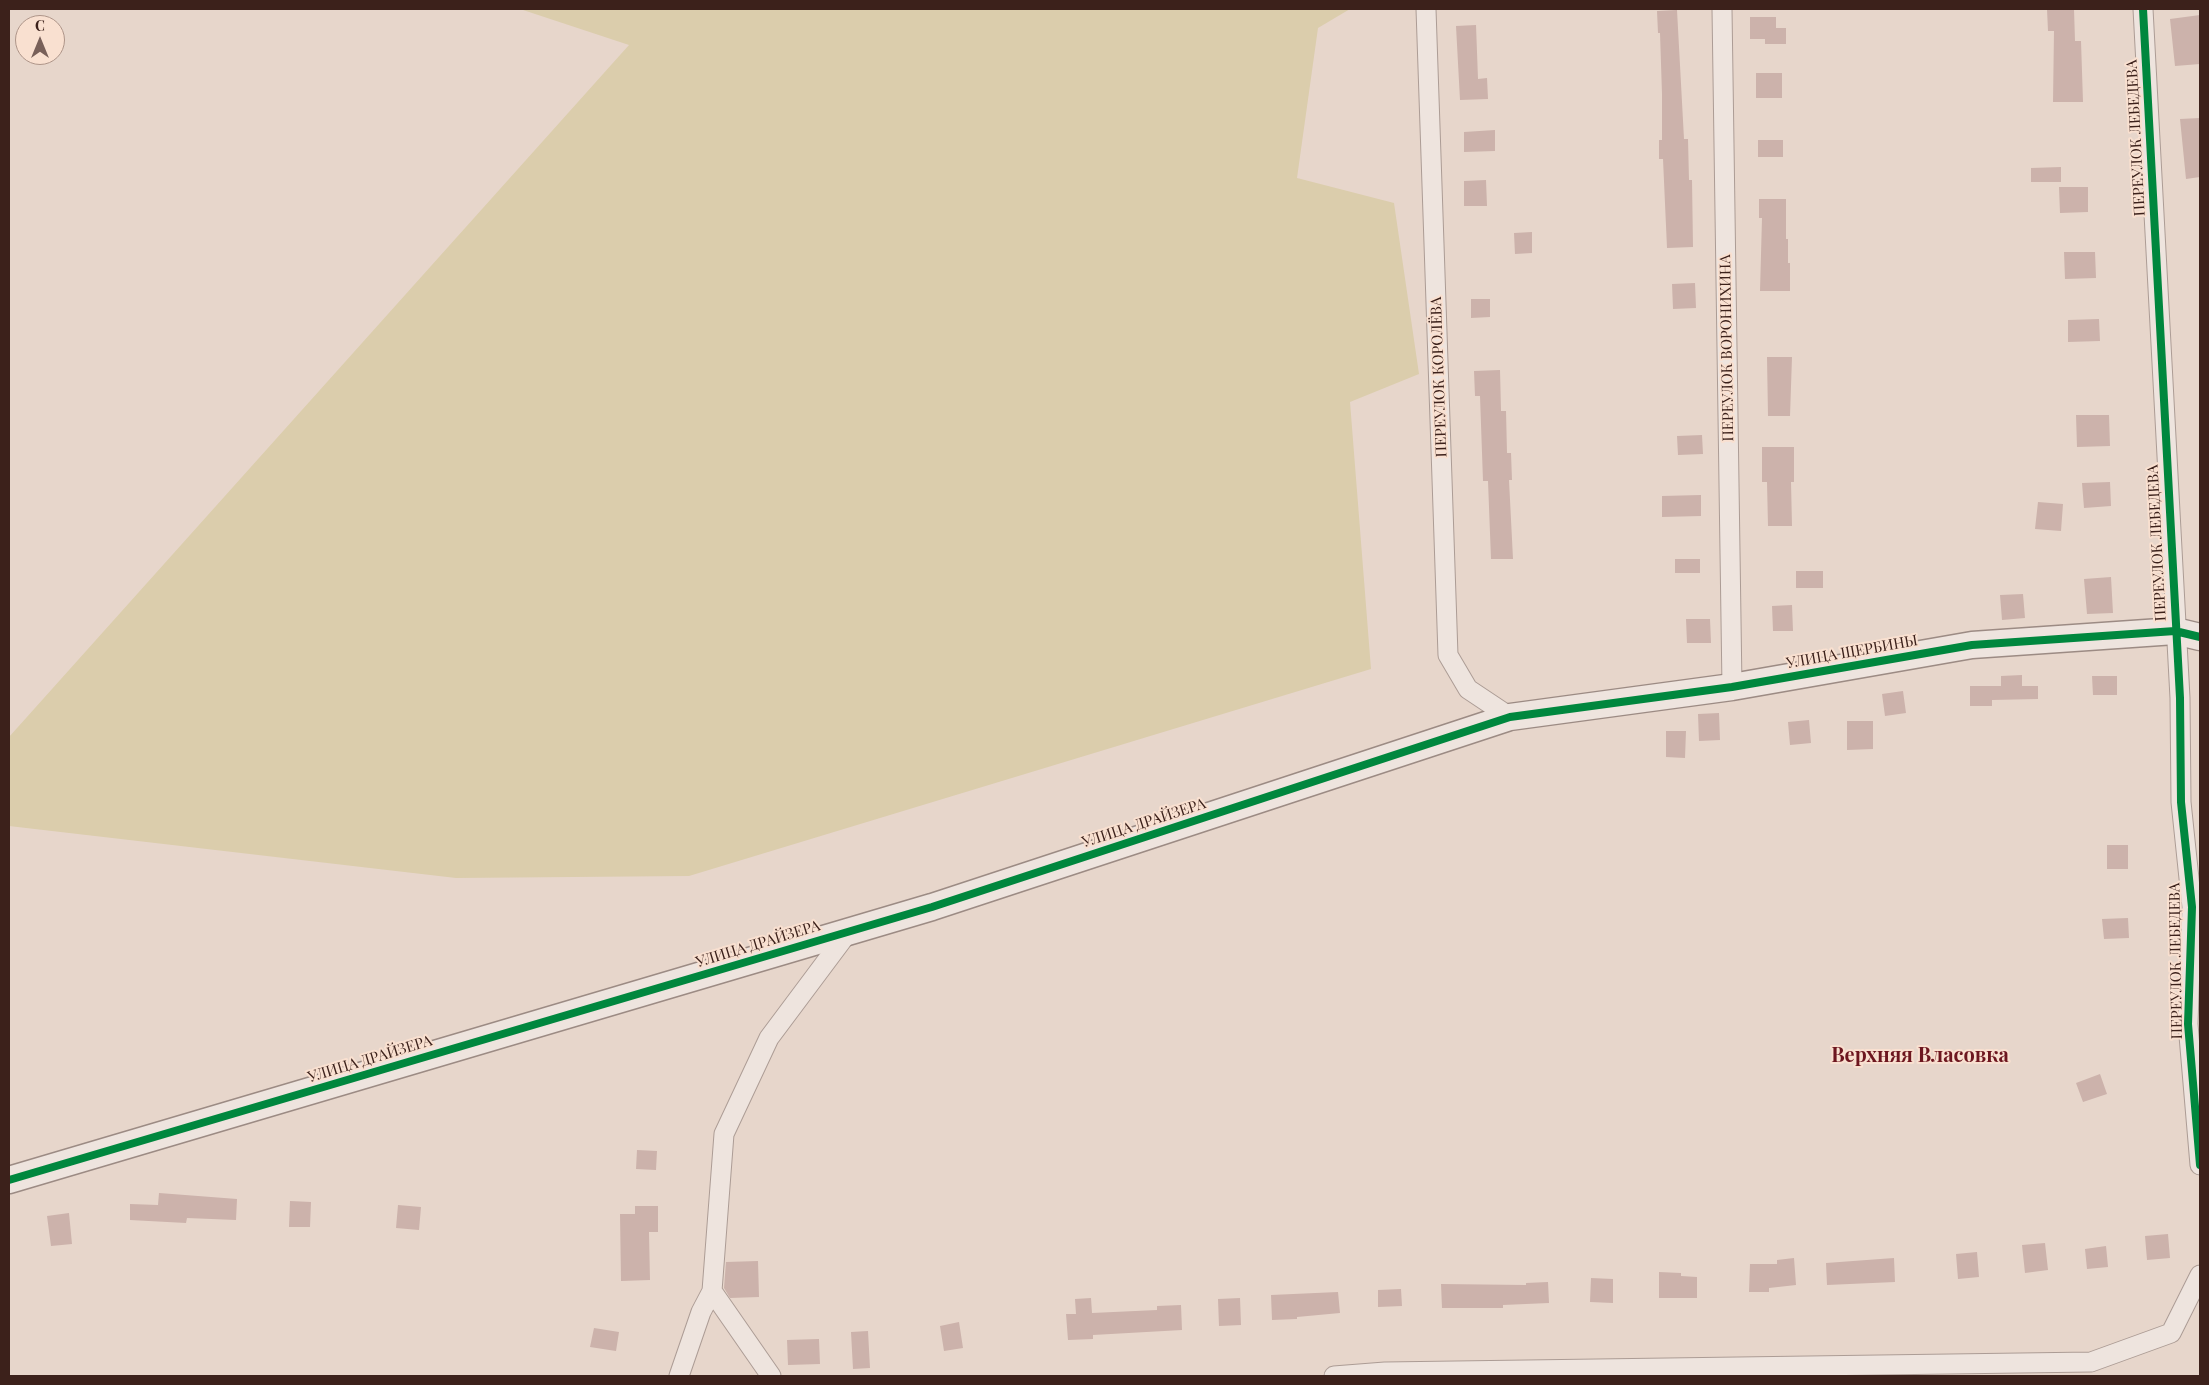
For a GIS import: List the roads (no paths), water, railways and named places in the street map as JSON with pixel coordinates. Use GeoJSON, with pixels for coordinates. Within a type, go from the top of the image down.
{"type":"FeatureCollection","features":[{"type":"Feature","properties":{"kind":"street","name":"ПЕРЕУЛОК КОРОЛЁВА"},"geometry":{"type":"LineString","coordinates":[[1426,9],[1448,655],[1468,689],[1510,717]]}},
{"type":"Feature","properties":{"kind":"street","name":"ПЕРЕУЛОК ВОРОНИХИНА"},"geometry":{"type":"LineString","coordinates":[[1722,9],[1732,687]]}},
{"type":"Feature","properties":{"kind":"street","name":"ПЕРЕУЛОК ЛЕБЕДЕВА"},"geometry":{"type":"LineString","coordinates":[[2143,9],[2180,698],[2181,802],[2192,907],[2188,1024],[2200,1165]]}},
{"type":"Feature","properties":{"kind":"street","name":"УЛИЦА ЩЕРБИНЫ"},"geometry":{"type":"LineString","coordinates":[[1510,717],[1732,687],[1972,645],[2175,631],[2200,637]]}},
{"type":"Feature","properties":{"kind":"street","name":"УЛИЦА ДРАЙЗЕРА"},"geometry":{"type":"LineString","coordinates":[[9,1180],[932,907],[1510,717]]}},
{"type":"Feature","properties":{"kind":"street","name":"УЛИЦА ДРАЙЗЕРА"},"geometry":{"type":"LineString","coordinates":[[712,1291],[724,1134],[769,1038],[849,931]]}},
{"type":"Feature","properties":{"kind":"street"},"geometry":{"type":"LineString","coordinates":[[1334,1376],[1385,1372],[2091,1362],[2171,1333],[2200,1275]]}},
{"type":"Feature","properties":{"kind":"street"},"geometry":{"type":"LineString","coordinates":[[679,1376],[701,1312],[712,1291],[771,1376]]}},
{"type":"Feature","properties":{"kind":"district","name":"Верхняя Власовка"},"geometry":{"type":"Point","coordinates":[1920,1056]}}]}
